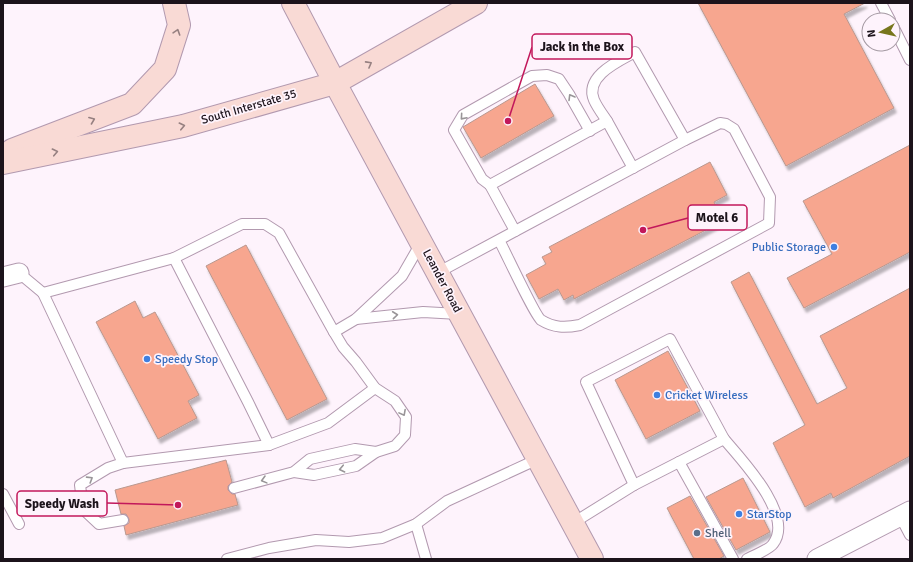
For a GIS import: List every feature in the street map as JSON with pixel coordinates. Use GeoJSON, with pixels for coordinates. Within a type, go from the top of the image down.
{"type":"FeatureCollection","features":[{"type":"Feature","properties":{"kind":"main road"},"geometry":{"type":"LineString","coordinates":[[3,153],[132,104],[165,69],[179,25],[174,3]]}},
{"type":"Feature","properties":{"kind":"main road","name":"Leander Road"},"geometry":{"type":"LineString","coordinates":[[293,3],[592,559]]}},
{"type":"Feature","properties":{"kind":"main road","name":"South Interstate 35"},"geometry":{"type":"LineString","coordinates":[[3,163],[183,126],[335,83],[476,3]]}},
{"type":"Feature","properties":{"kind":"street"},"geometry":{"type":"LineString","coordinates":[[817,559],[905,514]]}},
{"type":"Feature","properties":{"kind":"lane"},"geometry":{"type":"LineString","coordinates":[[881,3],[886,12]]}},
{"type":"Feature","properties":{"kind":"lane"},"geometry":{"type":"LineString","coordinates":[[901,42],[910,60]]}},
{"type":"Feature","properties":{"kind":"lane"},"geometry":{"type":"LineString","coordinates":[[632,168],[594,99],[592,88],[596,80],[608,67],[636,52],[685,140]]}},
{"type":"Feature","properties":{"kind":"lane"},"geometry":{"type":"LineString","coordinates":[[515,231],[490,185],[482,179],[454,130],[463,115],[532,76],[547,75],[558,79],[569,94],[590,131]]}},
{"type":"Feature","properties":{"kind":"lane"},"geometry":{"type":"LineString","coordinates":[[490,185],[607,121]]}},
{"type":"Feature","properties":{"kind":"lane"},"geometry":{"type":"LineString","coordinates":[[438,273],[632,168],[685,140],[720,124],[726,124],[734,129],[770,197],[768,223],[580,325],[568,328],[557,327],[540,319],[499,240]]}},
{"type":"Feature","properties":{"kind":"lane"},"geometry":{"type":"LineString","coordinates":[[43,293],[174,258],[242,224],[265,224],[279,233],[343,347],[356,362],[374,388],[395,400],[406,417],[405,435],[395,446],[376,452],[356,466],[314,475],[294,472]]}},
{"type":"Feature","properties":{"kind":"lane"},"geometry":{"type":"LineString","coordinates":[[334,332],[356,319],[402,276],[421,243]]}},
{"type":"Feature","properties":{"kind":"lane"},"geometry":{"type":"LineString","coordinates":[[174,258],[269,445]]}},
{"type":"Feature","properties":{"kind":"lane"},"geometry":{"type":"LineString","coordinates":[[11,275],[43,293],[123,463]]}},
{"type":"Feature","properties":{"kind":"lane"},"geometry":{"type":"LineString","coordinates":[[356,319],[423,312],[460,314]]}},
{"type":"Feature","properties":{"kind":"lane"},"geometry":{"type":"LineString","coordinates":[[634,485],[586,382],[670,339],[724,439],[756,477],[775,509],[778,535],[773,545],[747,559]]}},
{"type":"Feature","properties":{"kind":"lane"},"geometry":{"type":"LineString","coordinates":[[122,520],[98,524],[83,509],[80,486],[108,468],[123,463],[269,445],[328,423],[374,388]]}},
{"type":"Feature","properties":{"kind":"lane"},"geometry":{"type":"LineString","coordinates":[[573,523],[634,485],[724,439]]}},
{"type":"Feature","properties":{"kind":"lane"},"geometry":{"type":"LineString","coordinates":[[234,488],[294,472],[310,460],[355,449],[376,452]]}},
{"type":"Feature","properties":{"kind":"lane"},"geometry":{"type":"LineString","coordinates":[[227,559],[270,548],[316,540],[349,542],[382,538],[416,524],[447,501],[538,459]]}},
{"type":"Feature","properties":{"kind":"lane"},"geometry":{"type":"LineString","coordinates":[[679,462],[733,559]]}},
{"type":"Feature","properties":{"kind":"lane"},"geometry":{"type":"LineString","coordinates":[[3,494],[19,524]]}},
{"type":"Feature","properties":{"kind":"lane"},"geometry":{"type":"LineString","coordinates":[[905,514],[910,535]]}},
{"type":"Feature","properties":{"kind":"lane"},"geometry":{"type":"LineString","coordinates":[[416,524],[426,559]]}},
{"type":"Feature","properties":{"kind":"building"},"geometry":{"type":"Polygon","coordinates":[[[698,3],[865,3],[844,14],[861,46],[861,52],[864,52],[894,108],[786,166],[698,3]]]}},
{"type":"Feature","properties":{"kind":"building"},"geometry":{"type":"Polygon","coordinates":[[[535,84],[554,116],[481,158],[463,127],[535,84]]]}},
{"type":"Feature","properties":{"kind":"building"},"geometry":{"type":"Polygon","coordinates":[[[910,145],[910,252],[804,308],[787,278],[832,254],[803,201],[910,145]]]}},
{"type":"Feature","properties":{"kind":"building"},"geometry":{"type":"Polygon","coordinates":[[[710,162],[727,195],[714,202],[723,221],[574,299],[573,295],[564,300],[558,289],[539,299],[526,275],[546,264],[542,257],[552,252],[549,247],[710,162]]]}},
{"type":"Feature","properties":{"kind":"building","name":"Speedy Stop"},"geometry":{"type":"Polygon","coordinates":[[[246,245],[327,399],[287,420],[206,266],[246,245]]]}},
{"type":"Feature","properties":{"kind":"building"},"geometry":{"type":"Polygon","coordinates":[[[749,272],[817,404],[847,388],[820,336],[910,288],[910,456],[833,498],[831,493],[805,507],[773,443],[805,425],[731,282],[749,272]]]}},
{"type":"Feature","properties":{"kind":"building","name":"Speedy Stop"},"geometry":{"type":"Polygon","coordinates":[[[135,301],[143,318],[155,312],[199,395],[188,401],[197,418],[158,439],[96,322],[135,301]]]}},
{"type":"Feature","properties":{"kind":"building","name":"Cricket Wireless"},"geometry":{"type":"Polygon","coordinates":[[[668,351],[700,411],[646,439],[615,380],[668,351]]]}},
{"type":"Feature","properties":{"kind":"building"},"geometry":{"type":"Polygon","coordinates":[[[226,460],[232,482],[228,486],[228,490],[232,494],[235,494],[238,505],[126,535],[124,526],[129,523],[129,519],[126,514],[121,514],[115,490],[226,460]]]}},
{"type":"Feature","properties":{"kind":"building","name":"StarStop"},"geometry":{"type":"Polygon","coordinates":[[[743,478],[770,532],[736,550],[706,497],[743,478]]]}},
{"type":"Feature","properties":{"kind":"building","name":"Shell"},"geometry":{"type":"Polygon","coordinates":[[[690,496],[724,556],[719,559],[694,559],[667,508],[690,496]]]}},
{"type":"Feature","properties":{"kind":"place","name":"Jack in the Box"},"geometry":{"type":"Point","coordinates":[508,121]}},
{"type":"Feature","properties":{"kind":"place","name":"Motel 6"},"geometry":{"type":"Point","coordinates":[643,230]}},
{"type":"Feature","properties":{"kind":"place","name":"Public Storage"},"geometry":{"type":"Point","coordinates":[834,247]}},
{"type":"Feature","properties":{"kind":"place","name":"Speedy Stop"},"geometry":{"type":"Point","coordinates":[147,359]}},
{"type":"Feature","properties":{"kind":"place","name":"Cricket Wireless"},"geometry":{"type":"Point","coordinates":[657,395]}},
{"type":"Feature","properties":{"kind":"place","name":"Speedy Wash"},"geometry":{"type":"Point","coordinates":[178,505]}},
{"type":"Feature","properties":{"kind":"place","name":"StarStop"},"geometry":{"type":"Point","coordinates":[739,514]}},
{"type":"Feature","properties":{"kind":"place","name":"Shell"},"geometry":{"type":"Point","coordinates":[697,533]}}]}
